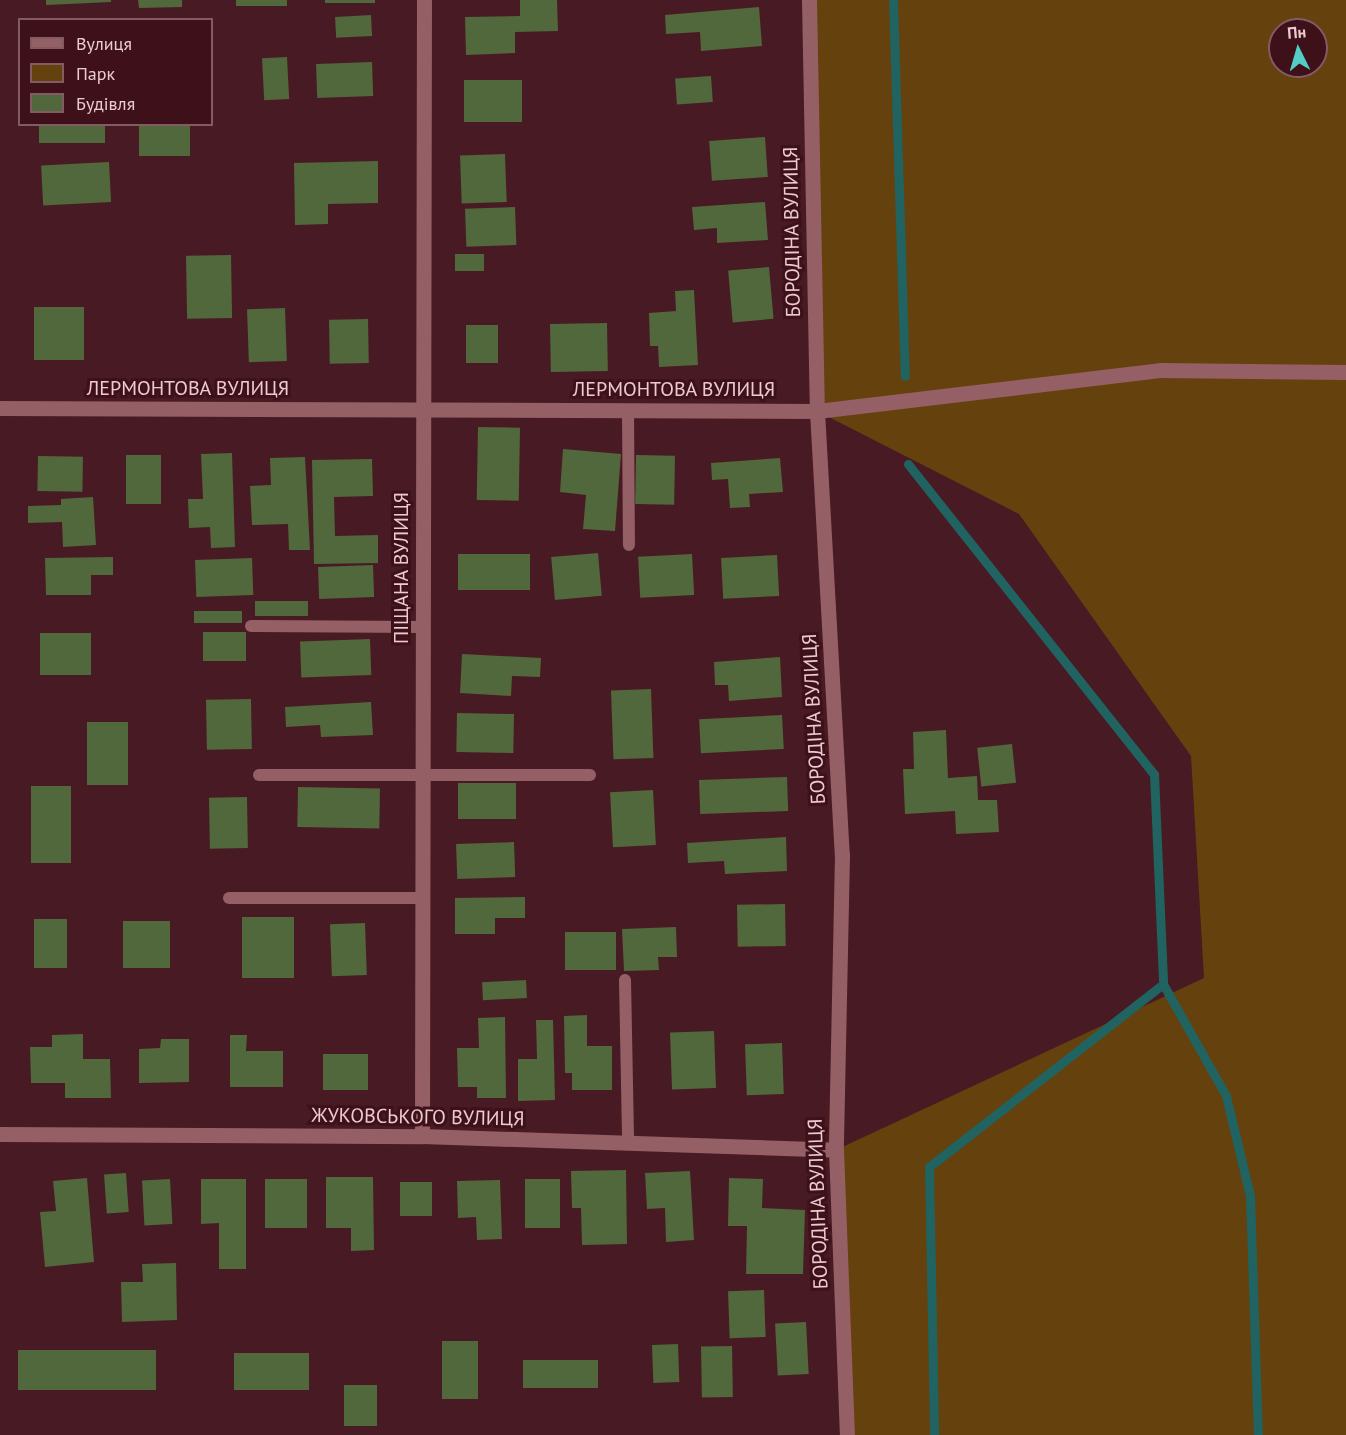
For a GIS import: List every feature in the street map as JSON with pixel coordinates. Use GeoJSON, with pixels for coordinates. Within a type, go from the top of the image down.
{"type":"FeatureCollection","features":[{"type":"Feature","properties":{"kind":"street","name":"ПІЩАНА ВУЛИЦЯ"},"geometry":{"type":"LineString","coordinates":[[422,1136],[424,0]]}},
{"type":"Feature","properties":{"kind":"street","name":"БОРОДІНА ВУЛИЦЯ"},"geometry":{"type":"LineString","coordinates":[[809,0],[817,411],[842,855],[836,1150],[848,1435]]}},
{"type":"Feature","properties":{"kind":"street","name":"ЛЕРМОНТОВА ВУЛИЦЯ"},"geometry":{"type":"LineString","coordinates":[[0,408],[817,411],[1160,370],[1346,372]]}},
{"type":"Feature","properties":{"kind":"street","name":"ЖУКОВСЬКОГО ВУЛИЦЯ"},"geometry":{"type":"LineString","coordinates":[[0,1134],[422,1136],[836,1150]]}},
{"type":"Feature","properties":{"kind":"lane"},"geometry":{"type":"LineString","coordinates":[[628,410],[629,545]]}},
{"type":"Feature","properties":{"kind":"lane"},"geometry":{"type":"LineString","coordinates":[[251,626],[422,627]]}},
{"type":"Feature","properties":{"kind":"lane"},"geometry":{"type":"LineString","coordinates":[[259,775],[590,774]]}},
{"type":"Feature","properties":{"kind":"lane"},"geometry":{"type":"LineString","coordinates":[[229,898],[422,898]]}},
{"type":"Feature","properties":{"kind":"lane"},"geometry":{"type":"LineString","coordinates":[[625,980],[628,1143]]}},
{"type":"Feature","properties":{"kind":"green space"},"geometry":{"type":"Polygon","coordinates":[[[809,0],[1346,0],[1346,1435],[848,1435],[836,1150],[1204,978],[1191,756],[1019,514],[817,411],[809,0]]]}},
{"type":"Feature","properties":{"kind":"building"},"geometry":{"type":"Polygon","coordinates":[[[46,0],[111,0],[111,2],[46,5],[46,0]]]}},
{"type":"Feature","properties":{"kind":"building"},"geometry":{"type":"Polygon","coordinates":[[[138,0],[182,0],[182,7],[139,8],[138,0]]]}},
{"type":"Feature","properties":{"kind":"building"},"geometry":{"type":"Polygon","coordinates":[[[236,0],[287,0],[287,6],[236,6],[236,0]]]}},
{"type":"Feature","properties":{"kind":"building"},"geometry":{"type":"Polygon","coordinates":[[[325,0],[375,0],[375,3],[325,3],[325,0]]]}},
{"type":"Feature","properties":{"kind":"building"},"geometry":{"type":"Polygon","coordinates":[[[520,0],[557,0],[558,31],[515,32],[515,53],[466,55],[465,17],[520,16],[520,0]]]}},
{"type":"Feature","properties":{"kind":"building"},"geometry":{"type":"Polygon","coordinates":[[[759,7],[762,46],[701,51],[700,32],[666,34],[665,15],[759,7]]]}},
{"type":"Feature","properties":{"kind":"building"},"geometry":{"type":"Polygon","coordinates":[[[371,15],[372,36],[336,38],[335,17],[371,15]]]}},
{"type":"Feature","properties":{"kind":"building"},"geometry":{"type":"Polygon","coordinates":[[[287,57],[289,99],[264,100],[262,58],[287,57]]]}},
{"type":"Feature","properties":{"kind":"building"},"geometry":{"type":"Polygon","coordinates":[[[372,62],[373,96],[317,98],[316,64],[372,62]]]}},
{"type":"Feature","properties":{"kind":"building"},"geometry":{"type":"Polygon","coordinates":[[[711,76],[713,102],[677,104],[675,79],[711,76]]]}},
{"type":"Feature","properties":{"kind":"building"},"geometry":{"type":"Polygon","coordinates":[[[464,80],[522,80],[522,122],[464,122],[464,80]]]}},
{"type":"Feature","properties":{"kind":"building"},"geometry":{"type":"Polygon","coordinates":[[[39,126],[105,126],[105,143],[39,143],[39,126]]]}},
{"type":"Feature","properties":{"kind":"building"},"geometry":{"type":"Polygon","coordinates":[[[139,126],[190,126],[190,156],[139,156],[139,126]]]}},
{"type":"Feature","properties":{"kind":"building"},"geometry":{"type":"Polygon","coordinates":[[[765,137],[768,177],[712,181],[709,141],[765,137]]]}},
{"type":"Feature","properties":{"kind":"building"},"geometry":{"type":"Polygon","coordinates":[[[505,154],[507,202],[462,204],[460,156],[505,154]]]}},
{"type":"Feature","properties":{"kind":"building"},"geometry":{"type":"Polygon","coordinates":[[[378,161],[378,203],[328,204],[328,224],[295,225],[294,163],[378,161]]]}},
{"type":"Feature","properties":{"kind":"building"},"geometry":{"type":"Polygon","coordinates":[[[109,162],[111,202],[43,206],[41,166],[109,162]]]}},
{"type":"Feature","properties":{"kind":"building"},"geometry":{"type":"Polygon","coordinates":[[[765,202],[768,240],[717,243],[717,228],[694,230],[692,207],[765,202]]]}},
{"type":"Feature","properties":{"kind":"building"},"geometry":{"type":"Polygon","coordinates":[[[515,207],[516,245],[466,247],[465,209],[515,207]]]}},
{"type":"Feature","properties":{"kind":"building"},"geometry":{"type":"Polygon","coordinates":[[[455,254],[484,254],[484,271],[455,271],[455,254]]]}},
{"type":"Feature","properties":{"kind":"building"},"geometry":{"type":"Polygon","coordinates":[[[231,255],[232,318],[187,319],[186,256],[231,255]]]}},
{"type":"Feature","properties":{"kind":"building"},"geometry":{"type":"Polygon","coordinates":[[[769,267],[774,319],[733,322],[728,271],[769,267]]]}},
{"type":"Feature","properties":{"kind":"building"},"geometry":{"type":"Polygon","coordinates":[[[694,290],[698,365],[659,367],[658,346],[650,346],[649,313],[676,311],[675,291],[694,290]]]}},
{"type":"Feature","properties":{"kind":"building"},"geometry":{"type":"Polygon","coordinates":[[[34,307],[84,307],[84,360],[34,360],[34,307]]]}},
{"type":"Feature","properties":{"kind":"building"},"geometry":{"type":"Polygon","coordinates":[[[285,308],[287,361],[249,362],[247,309],[285,308]]]}},
{"type":"Feature","properties":{"kind":"building"},"geometry":{"type":"Polygon","coordinates":[[[368,319],[369,363],[330,364],[329,320],[368,319]]]}},
{"type":"Feature","properties":{"kind":"building"},"geometry":{"type":"Polygon","coordinates":[[[607,323],[608,371],[551,372],[550,324],[607,323]]]}},
{"type":"Feature","properties":{"kind":"building"},"geometry":{"type":"Polygon","coordinates":[[[466,325],[498,325],[498,363],[466,363],[466,325]]]}},
{"type":"Feature","properties":{"kind":"building"},"geometry":{"type":"Polygon","coordinates":[[[478,427],[520,428],[519,501],[477,500],[478,427]]]}},
{"type":"Feature","properties":{"kind":"building"},"geometry":{"type":"Polygon","coordinates":[[[563,449],[621,454],[615,531],[583,529],[586,495],[560,492],[563,449]]]}},
{"type":"Feature","properties":{"kind":"building"},"geometry":{"type":"Polygon","coordinates":[[[232,453],[235,547],[211,548],[210,527],[189,528],[188,499],[203,499],[201,454],[232,453]]]}},
{"type":"Feature","properties":{"kind":"building"},"geometry":{"type":"Polygon","coordinates":[[[126,455],[161,455],[161,504],[126,504],[126,455]]]}},
{"type":"Feature","properties":{"kind":"building"},"geometry":{"type":"Polygon","coordinates":[[[636,455],[675,456],[674,505],[635,504],[636,455]]]}},
{"type":"Feature","properties":{"kind":"building"},"geometry":{"type":"Polygon","coordinates":[[[38,456],[83,457],[82,492],[37,491],[38,456]]]}},
{"type":"Feature","properties":{"kind":"building"},"geometry":{"type":"Polygon","coordinates":[[[305,457],[310,550],[289,550],[288,524],[252,525],[250,486],[271,485],[270,458],[305,457]]]}},
{"type":"Feature","properties":{"kind":"building"},"geometry":{"type":"Polygon","coordinates":[[[780,458],[783,492],[749,494],[750,507],[730,508],[728,479],[712,480],[711,463],[780,458]]]}},
{"type":"Feature","properties":{"kind":"building"},"geometry":{"type":"Polygon","coordinates":[[[372,459],[373,496],[334,497],[335,536],[378,535],[378,563],[314,564],[312,460],[372,459]]]}},
{"type":"Feature","properties":{"kind":"building"},"geometry":{"type":"Polygon","coordinates":[[[93,497],[96,545],[63,547],[62,522],[28,523],[28,506],[61,505],[61,499],[93,497]]]}},
{"type":"Feature","properties":{"kind":"building"},"geometry":{"type":"Polygon","coordinates":[[[598,553],[602,596],[555,600],[551,557],[598,553]]]}},
{"type":"Feature","properties":{"kind":"building"},"geometry":{"type":"Polygon","coordinates":[[[458,554],[530,554],[530,590],[458,590],[458,554]]]}},
{"type":"Feature","properties":{"kind":"building"},"geometry":{"type":"Polygon","coordinates":[[[692,554],[694,595],[640,598],[638,557],[692,554]]]}},
{"type":"Feature","properties":{"kind":"building"},"geometry":{"type":"Polygon","coordinates":[[[777,555],[779,596],[723,599],[721,558],[777,555]]]}},
{"type":"Feature","properties":{"kind":"building"},"geometry":{"type":"Polygon","coordinates":[[[113,557],[113,575],[91,575],[91,595],[46,595],[45,558],[113,557]]]}},
{"type":"Feature","properties":{"kind":"building"},"geometry":{"type":"Polygon","coordinates":[[[252,558],[253,595],[196,597],[195,560],[252,558]]]}},
{"type":"Feature","properties":{"kind":"building"},"geometry":{"type":"Polygon","coordinates":[[[373,565],[374,597],[319,599],[318,567],[373,565]]]}},
{"type":"Feature","properties":{"kind":"building"},"geometry":{"type":"Polygon","coordinates":[[[255,601],[308,601],[308,616],[255,616],[255,601]]]}},
{"type":"Feature","properties":{"kind":"building"},"geometry":{"type":"Polygon","coordinates":[[[194,611],[242,611],[242,623],[194,623],[194,611]]]}},
{"type":"Feature","properties":{"kind":"building"},"geometry":{"type":"Polygon","coordinates":[[[203,632],[246,632],[246,661],[203,661],[203,632]]]}},
{"type":"Feature","properties":{"kind":"building"},"geometry":{"type":"Polygon","coordinates":[[[40,633],[91,633],[91,675],[40,675],[40,633]]]}},
{"type":"Feature","properties":{"kind":"building"},"geometry":{"type":"Polygon","coordinates":[[[370,639],[371,675],[301,677],[300,641],[370,639]]]}},
{"type":"Feature","properties":{"kind":"building"},"geometry":{"type":"Polygon","coordinates":[[[462,654],[541,658],[540,677],[512,676],[511,696],[460,693],[462,654]]]}},
{"type":"Feature","properties":{"kind":"building"},"geometry":{"type":"Polygon","coordinates":[[[780,657],[782,697],[729,701],[728,685],[715,685],[714,662],[780,657]]]}},
{"type":"Feature","properties":{"kind":"building"},"geometry":{"type":"Polygon","coordinates":[[[651,689],[653,758],[613,759],[611,690],[651,689]]]}},
{"type":"Feature","properties":{"kind":"building"},"geometry":{"type":"Polygon","coordinates":[[[251,699],[252,749],[207,750],[206,700],[251,699]]]}},
{"type":"Feature","properties":{"kind":"building"},"geometry":{"type":"Polygon","coordinates":[[[371,702],[373,735],[321,737],[320,725],[286,727],[285,707],[371,702]]]}},
{"type":"Feature","properties":{"kind":"building"},"geometry":{"type":"Polygon","coordinates":[[[457,713],[514,714],[513,753],[456,752],[457,713]]]}},
{"type":"Feature","properties":{"kind":"building"},"geometry":{"type":"Polygon","coordinates":[[[782,715],[784,749],[701,753],[699,719],[782,715]]]}},
{"type":"Feature","properties":{"kind":"building"},"geometry":{"type":"Polygon","coordinates":[[[87,722],[128,722],[128,785],[87,785],[87,722]]]}},
{"type":"Feature","properties":{"kind":"building"},"geometry":{"type":"Polygon","coordinates":[[[946,730],[948,778],[977,776],[978,800],[997,800],[999,832],[956,834],[955,811],[905,814],[903,769],[914,769],[913,732],[946,730]]]}},
{"type":"Feature","properties":{"kind":"building"},"geometry":{"type":"Polygon","coordinates":[[[1012,744],[1016,783],[981,786],[977,748],[1012,744]]]}},
{"type":"Feature","properties":{"kind":"building"},"geometry":{"type":"Polygon","coordinates":[[[787,777],[788,811],[700,814],[699,780],[787,777]]]}},
{"type":"Feature","properties":{"kind":"building"},"geometry":{"type":"Polygon","coordinates":[[[458,783],[516,783],[516,819],[458,819],[458,783]]]}},
{"type":"Feature","properties":{"kind":"building"},"geometry":{"type":"Polygon","coordinates":[[[31,786],[71,786],[71,863],[31,863],[31,786]]]}},
{"type":"Feature","properties":{"kind":"building"},"geometry":{"type":"Polygon","coordinates":[[[298,787],[380,788],[379,828],[297,827],[298,787]]]}},
{"type":"Feature","properties":{"kind":"building"},"geometry":{"type":"Polygon","coordinates":[[[653,790],[656,845],[613,847],[610,792],[653,790]]]}},
{"type":"Feature","properties":{"kind":"building"},"geometry":{"type":"Polygon","coordinates":[[[247,797],[248,848],[210,849],[209,798],[247,797]]]}},
{"type":"Feature","properties":{"kind":"building"},"geometry":{"type":"Polygon","coordinates":[[[786,837],[787,871],[725,874],[724,861],[688,863],[687,843],[786,837]]]}},
{"type":"Feature","properties":{"kind":"building"},"geometry":{"type":"Polygon","coordinates":[[[514,842],[515,877],[457,879],[456,844],[514,842]]]}},
{"type":"Feature","properties":{"kind":"building"},"geometry":{"type":"Polygon","coordinates":[[[525,897],[525,918],[495,918],[495,934],[455,934],[455,898],[525,897]]]}},
{"type":"Feature","properties":{"kind":"building"},"geometry":{"type":"Polygon","coordinates":[[[785,904],[786,946],[738,947],[737,905],[785,904]]]}},
{"type":"Feature","properties":{"kind":"building"},"geometry":{"type":"Polygon","coordinates":[[[242,917],[294,917],[294,978],[242,978],[242,917]]]}},
{"type":"Feature","properties":{"kind":"building"},"geometry":{"type":"Polygon","coordinates":[[[34,919],[67,919],[67,968],[34,968],[34,919]]]}},
{"type":"Feature","properties":{"kind":"building"},"geometry":{"type":"Polygon","coordinates":[[[123,921],[170,921],[170,968],[123,968],[123,921]]]}},
{"type":"Feature","properties":{"kind":"building"},"geometry":{"type":"Polygon","coordinates":[[[365,923],[367,975],[332,976],[330,924],[365,923]]]}},
{"type":"Feature","properties":{"kind":"building"},"geometry":{"type":"Polygon","coordinates":[[[676,927],[677,957],[658,957],[659,970],[624,971],[622,929],[676,927]]]}},
{"type":"Feature","properties":{"kind":"building"},"geometry":{"type":"Polygon","coordinates":[[[565,932],[616,932],[616,970],[565,970],[565,932]]]}},
{"type":"Feature","properties":{"kind":"building"},"geometry":{"type":"Polygon","coordinates":[[[526,980],[527,998],[483,1000],[482,982],[526,980]]]}},
{"type":"Feature","properties":{"kind":"building"},"geometry":{"type":"Polygon","coordinates":[[[587,1015],[587,1046],[612,1046],[612,1090],[572,1090],[572,1073],[565,1073],[564,1016],[587,1015]]]}},
{"type":"Feature","properties":{"kind":"building"},"geometry":{"type":"Polygon","coordinates":[[[505,1017],[506,1098],[477,1098],[477,1087],[458,1087],[457,1048],[479,1048],[478,1018],[505,1017]]]}},
{"type":"Feature","properties":{"kind":"building"},"geometry":{"type":"Polygon","coordinates":[[[536,1020],[553,1020],[555,1100],[518,1101],[518,1059],[537,1059],[536,1020]]]}},
{"type":"Feature","properties":{"kind":"building"},"geometry":{"type":"Polygon","coordinates":[[[714,1031],[716,1088],[672,1090],[670,1033],[714,1031]]]}},
{"type":"Feature","properties":{"kind":"building"},"geometry":{"type":"Polygon","coordinates":[[[83,1034],[83,1059],[110,1059],[111,1098],[65,1098],[65,1083],[31,1083],[30,1047],[52,1047],[52,1035],[83,1034]]]}},
{"type":"Feature","properties":{"kind":"building"},"geometry":{"type":"Polygon","coordinates":[[[230,1035],[247,1035],[246,1051],[283,1051],[283,1087],[230,1087],[230,1035]]]}},
{"type":"Feature","properties":{"kind":"building"},"geometry":{"type":"Polygon","coordinates":[[[161,1039],[189,1039],[189,1082],[139,1083],[139,1049],[160,1048],[161,1039]]]}},
{"type":"Feature","properties":{"kind":"building"},"geometry":{"type":"Polygon","coordinates":[[[782,1043],[784,1094],[747,1095],[745,1044],[782,1043]]]}},
{"type":"Feature","properties":{"kind":"building"},"geometry":{"type":"Polygon","coordinates":[[[323,1054],[368,1054],[368,1090],[323,1090],[323,1054]]]}},
{"type":"Feature","properties":{"kind":"building"},"geometry":{"type":"Polygon","coordinates":[[[626,1170],[627,1244],[582,1245],[581,1208],[572,1208],[571,1171],[626,1170]]]}},
{"type":"Feature","properties":{"kind":"building"},"geometry":{"type":"Polygon","coordinates":[[[690,1171],[694,1240],[666,1242],[665,1208],[647,1209],[645,1173],[690,1171]]]}},
{"type":"Feature","properties":{"kind":"building"},"geometry":{"type":"Polygon","coordinates":[[[126,1173],[129,1212],[107,1213],[104,1175],[126,1173]]]}},
{"type":"Feature","properties":{"kind":"building"},"geometry":{"type":"Polygon","coordinates":[[[326,1177],[373,1177],[374,1250],[351,1251],[351,1228],[326,1228],[326,1177]]]}},
{"type":"Feature","properties":{"kind":"building"},"geometry":{"type":"Polygon","coordinates":[[[87,1178],[94,1262],[45,1267],[40,1212],[56,1211],[53,1181],[87,1178]]]}},
{"type":"Feature","properties":{"kind":"building"},"geometry":{"type":"Polygon","coordinates":[[[729,1178],[763,1179],[762,1208],[805,1210],[803,1274],[746,1274],[747,1226],[728,1226],[729,1178]]]}},
{"type":"Feature","properties":{"kind":"building"},"geometry":{"type":"Polygon","coordinates":[[[170,1179],[172,1224],[144,1225],[142,1180],[170,1179]]]}},
{"type":"Feature","properties":{"kind":"building"},"geometry":{"type":"Polygon","coordinates":[[[201,1179],[246,1179],[246,1269],[219,1269],[219,1223],[201,1224],[201,1179]]]}},
{"type":"Feature","properties":{"kind":"building"},"geometry":{"type":"Polygon","coordinates":[[[265,1179],[307,1179],[307,1228],[265,1228],[265,1179]]]}},
{"type":"Feature","properties":{"kind":"building"},"geometry":{"type":"Polygon","coordinates":[[[525,1179],[560,1179],[560,1228],[525,1228],[525,1179]]]}},
{"type":"Feature","properties":{"kind":"building"},"geometry":{"type":"Polygon","coordinates":[[[500,1180],[502,1239],[477,1240],[476,1217],[458,1218],[457,1181],[500,1180]]]}},
{"type":"Feature","properties":{"kind":"building"},"geometry":{"type":"Polygon","coordinates":[[[400,1182],[432,1182],[432,1216],[400,1216],[400,1182]]]}},
{"type":"Feature","properties":{"kind":"building"},"geometry":{"type":"Polygon","coordinates":[[[176,1263],[177,1320],[122,1322],[121,1282],[143,1282],[142,1264],[176,1263]]]}},
{"type":"Feature","properties":{"kind":"building"},"geometry":{"type":"Polygon","coordinates":[[[764,1290],[766,1337],[730,1338],[728,1291],[764,1290]]]}},
{"type":"Feature","properties":{"kind":"building"},"geometry":{"type":"Polygon","coordinates":[[[806,1322],[809,1374],[778,1376],[775,1324],[806,1322]]]}},
{"type":"Feature","properties":{"kind":"building"},"geometry":{"type":"Polygon","coordinates":[[[442,1341],[478,1341],[478,1399],[442,1399],[442,1341]]]}},
{"type":"Feature","properties":{"kind":"building"},"geometry":{"type":"Polygon","coordinates":[[[678,1344],[679,1382],[653,1383],[652,1345],[678,1344]]]}},
{"type":"Feature","properties":{"kind":"building"},"geometry":{"type":"Polygon","coordinates":[[[732,1346],[733,1397],[702,1398],[701,1347],[732,1346]]]}},
{"type":"Feature","properties":{"kind":"building"},"geometry":{"type":"Polygon","coordinates":[[[18,1350],[156,1350],[156,1390],[18,1390],[18,1350]]]}},
{"type":"Feature","properties":{"kind":"building"},"geometry":{"type":"Polygon","coordinates":[[[234,1353],[309,1353],[309,1390],[234,1390],[234,1353]]]}},
{"type":"Feature","properties":{"kind":"building"},"geometry":{"type":"Polygon","coordinates":[[[523,1360],[598,1360],[598,1388],[523,1388],[523,1360]]]}},
{"type":"Feature","properties":{"kind":"building"},"geometry":{"type":"Polygon","coordinates":[[[344,1385],[377,1385],[377,1426],[344,1426],[344,1385]]]}},
{"type":"Feature","properties":{"kind":"waterway"},"geometry":{"type":"LineString","coordinates":[[893,0],[905,376]]}},
{"type":"Feature","properties":{"kind":"waterway"},"geometry":{"type":"LineString","coordinates":[[908,464],[1154,774],[1163,984],[929,1167],[934,1435]]}},
{"type":"Feature","properties":{"kind":"waterway"},"geometry":{"type":"LineString","coordinates":[[1163,984],[1226,1096],[1250,1196],[1258,1435]]}}]}
